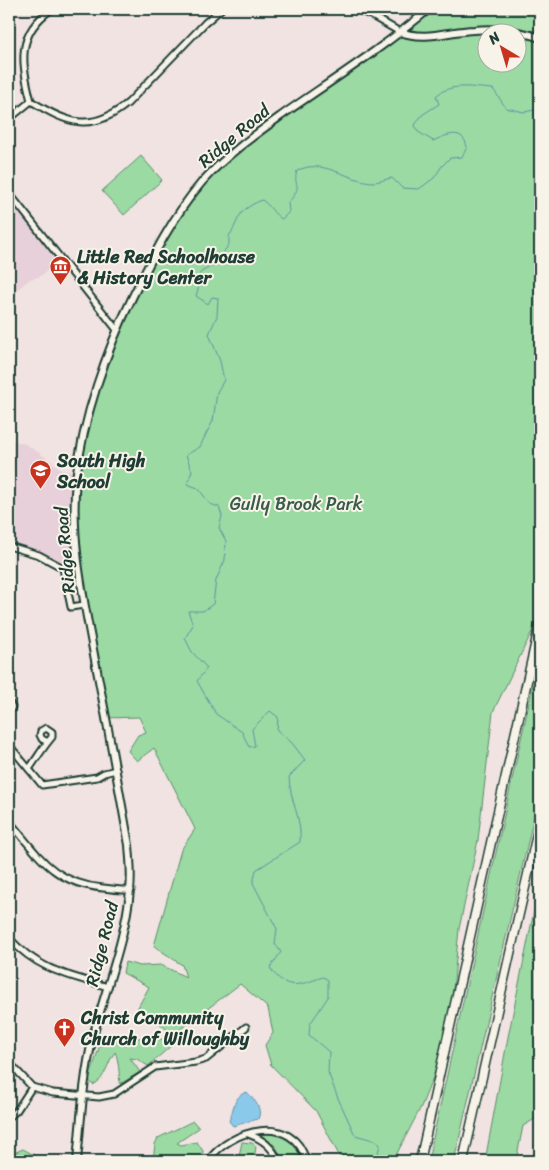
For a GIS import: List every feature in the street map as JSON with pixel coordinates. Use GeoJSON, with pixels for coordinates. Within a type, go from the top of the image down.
{"type":"FeatureCollection","features":[{"type":"Feature","properties":{"kind":"highway"},"geometry":{"type":"LineString","coordinates":[[420,1161],[540,623]]}},
{"type":"Feature","properties":{"kind":"highway"},"geometry":{"type":"LineString","coordinates":[[463,1161],[540,821]]}},
{"type":"Feature","properties":{"kind":"main road","name":"Ridge Road"},"geometry":{"type":"LineString","coordinates":[[77,1161],[83,1096],[94,1037],[127,913],[131,867],[116,770],[84,605],[75,536],[76,480],[89,415],[117,330],[162,239],[202,182],[243,143],[400,32],[429,9]]}},
{"type":"Feature","properties":{"kind":"main road"},"geometry":{"type":"LineString","coordinates":[[400,32],[418,37],[495,29],[540,38]]}},
{"type":"Feature","properties":{"kind":"street"},"geometry":{"type":"LineString","coordinates":[[52,9],[37,22],[29,34],[24,46],[24,74],[31,102],[57,117],[75,122],[97,120],[116,113],[221,9]]}},
{"type":"Feature","properties":{"kind":"street"},"geometry":{"type":"LineString","coordinates":[[356,9],[400,32]]}},
{"type":"Feature","properties":{"kind":"street"},"geometry":{"type":"LineString","coordinates":[[9,118],[31,102]]}},
{"type":"Feature","properties":{"kind":"street"},"geometry":{"type":"LineString","coordinates":[[9,193],[117,330]]}},
{"type":"Feature","properties":{"kind":"street"},"geometry":{"type":"LineString","coordinates":[[9,546],[39,554],[63,568],[71,607],[84,605]]}},
{"type":"Feature","properties":{"kind":"street"},"geometry":{"type":"LineString","coordinates":[[9,702],[12,707],[9,712]]}},
{"type":"Feature","properties":{"kind":"street"},"geometry":{"type":"LineString","coordinates":[[29,770],[44,749],[46,741]]}},
{"type":"Feature","properties":{"kind":"street"},"geometry":{"type":"LineString","coordinates":[[9,745],[40,783],[45,785],[97,777],[116,770]]}},
{"type":"Feature","properties":{"kind":"street"},"geometry":{"type":"LineString","coordinates":[[9,821],[53,870],[66,879],[95,887],[130,890]]}},
{"type":"Feature","properties":{"kind":"street"},"geometry":{"type":"LineString","coordinates":[[9,938],[39,963],[64,976],[108,987]]}},
{"type":"Feature","properties":{"kind":"street"},"geometry":{"type":"LineString","coordinates":[[9,1062],[32,1087],[53,1094],[99,1097],[114,1094],[154,1067],[206,1060],[246,1027]]}},
{"type":"Feature","properties":{"kind":"street"},"geometry":{"type":"LineString","coordinates":[[9,1118],[18,1110],[32,1087]]}},
{"type":"Feature","properties":{"kind":"street"},"geometry":{"type":"LineString","coordinates":[[208,1161],[224,1145],[238,1137],[268,1130],[279,1131],[289,1135],[299,1144],[306,1161]]}},
{"type":"Feature","properties":{"kind":"street"},"geometry":{"type":"LineString","coordinates":[[248,1134],[258,1137],[270,1146],[278,1161]]}},
{"type":"Feature","properties":{"kind":"shaded area"},"geometry":{"type":"Polygon","coordinates":[[[9,198],[59,262],[39,277],[30,279],[9,296],[9,198]]]}},
{"type":"Feature","properties":{"kind":"shaded area","name":"South High School"},"geometry":{"type":"Polygon","coordinates":[[[9,439],[25,444],[64,471],[74,471],[72,508],[75,570],[51,557],[9,542],[9,439]]]}},
{"type":"Feature","properties":{"kind":"green space","name":"Gully Brook Park"},"geometry":{"type":"Polygon","coordinates":[[[443,9],[540,9],[540,615],[493,712],[478,840],[459,929],[448,1040],[421,1107],[393,1161],[342,1161],[316,1111],[271,1065],[265,1045],[273,1033],[268,1008],[240,984],[173,1035],[159,1023],[156,1015],[137,1009],[149,987],[123,973],[125,962],[140,966],[161,965],[186,977],[182,965],[154,946],[181,850],[195,829],[154,748],[137,761],[128,751],[138,735],[146,732],[139,717],[106,718],[84,605],[75,514],[82,444],[117,330],[162,239],[202,182],[243,144],[427,11],[443,9]]]}},
{"type":"Feature","properties":{"kind":"green space"},"geometry":{"type":"Polygon","coordinates":[[[141,156],[162,180],[124,215],[102,191],[141,156]]]}},
{"type":"Feature","properties":{"kind":"green space"},"geometry":{"type":"Polygon","coordinates":[[[540,653],[540,790],[454,1161],[428,1161],[540,653]]]}},
{"type":"Feature","properties":{"kind":"green space"},"geometry":{"type":"Polygon","coordinates":[[[540,882],[540,1116],[523,1126],[516,1161],[485,1161],[508,1037],[540,882]]]}},
{"type":"Feature","properties":{"kind":"green space"},"geometry":{"type":"Polygon","coordinates":[[[103,1035],[122,1040],[145,1037],[169,1040],[172,1045],[148,1066],[137,1059],[130,1058],[140,1072],[120,1084],[115,1052],[104,1075],[93,1085],[89,1080],[103,1035]]]}},
{"type":"Feature","properties":{"kind":"green space"},"geometry":{"type":"Polygon","coordinates":[[[193,1121],[199,1128],[177,1143],[181,1145],[197,1142],[203,1151],[202,1159],[196,1161],[153,1161],[155,1144],[158,1138],[193,1121]]]}},
{"type":"Feature","properties":{"kind":"green space"},"geometry":{"type":"Polygon","coordinates":[[[264,1133],[277,1135],[288,1140],[296,1148],[302,1161],[281,1161],[276,1147],[260,1135],[264,1133]]]}},
{"type":"Feature","properties":{"kind":"green space"},"geometry":{"type":"Polygon","coordinates":[[[242,1142],[252,1143],[256,1146],[254,1161],[238,1161],[242,1142]]]}},
{"type":"Feature","properties":{"kind":"green space"},"geometry":{"type":"Polygon","coordinates":[[[23,1149],[40,1161],[9,1161],[9,1155],[23,1149]]]}},
{"type":"Feature","properties":{"kind":"water"},"geometry":{"type":"Polygon","coordinates":[[[247,1092],[259,1108],[258,1119],[233,1126],[229,1121],[236,1100],[247,1092]]]}},
{"type":"Feature","properties":{"kind":"waterway"},"geometry":{"type":"LineString","coordinates":[[376,1161],[380,1145],[377,1141],[355,1135],[328,1072],[329,1052],[309,1035],[310,1024],[328,997],[328,980],[323,977],[300,984],[288,984],[276,976],[270,968],[281,952],[275,944],[277,929],[253,883],[256,870],[300,842],[298,817],[291,794],[289,777],[305,760],[292,743],[277,730],[278,717],[270,711],[252,729],[255,746],[249,747],[242,732],[216,714],[197,681],[207,668],[192,652],[185,638],[193,625],[188,611],[203,611],[213,604],[216,580],[225,560],[226,541],[219,528],[222,516],[219,507],[210,504],[198,488],[187,484],[192,471],[186,455],[200,447],[213,421],[217,392],[224,380],[220,361],[209,334],[217,316],[218,298],[212,297],[208,304],[196,296],[199,286],[196,281],[201,272],[216,264],[229,244],[229,236],[239,217],[246,209],[262,200],[282,219],[289,212],[288,203],[297,189],[297,171],[306,167],[325,168],[363,181],[375,182],[392,178],[402,188],[419,189],[434,178],[450,158],[462,157],[467,147],[462,137],[453,134],[433,141],[417,131],[415,125],[422,115],[439,104],[436,96],[442,92],[456,87],[493,89],[506,108],[524,112],[540,109]]}},
{"type":"Feature","properties":{"kind":"place","name":"Little Red Schoolhouse & History Center"},"geometry":{"type":"Point","coordinates":[61,286]}},
{"type":"Feature","properties":{"kind":"place","name":"South High School"},"geometry":{"type":"Point","coordinates":[41,490]}},
{"type":"Feature","properties":{"kind":"place","name":"Christ Community Church of Willoughby"},"geometry":{"type":"Point","coordinates":[65,1047]}}]}
